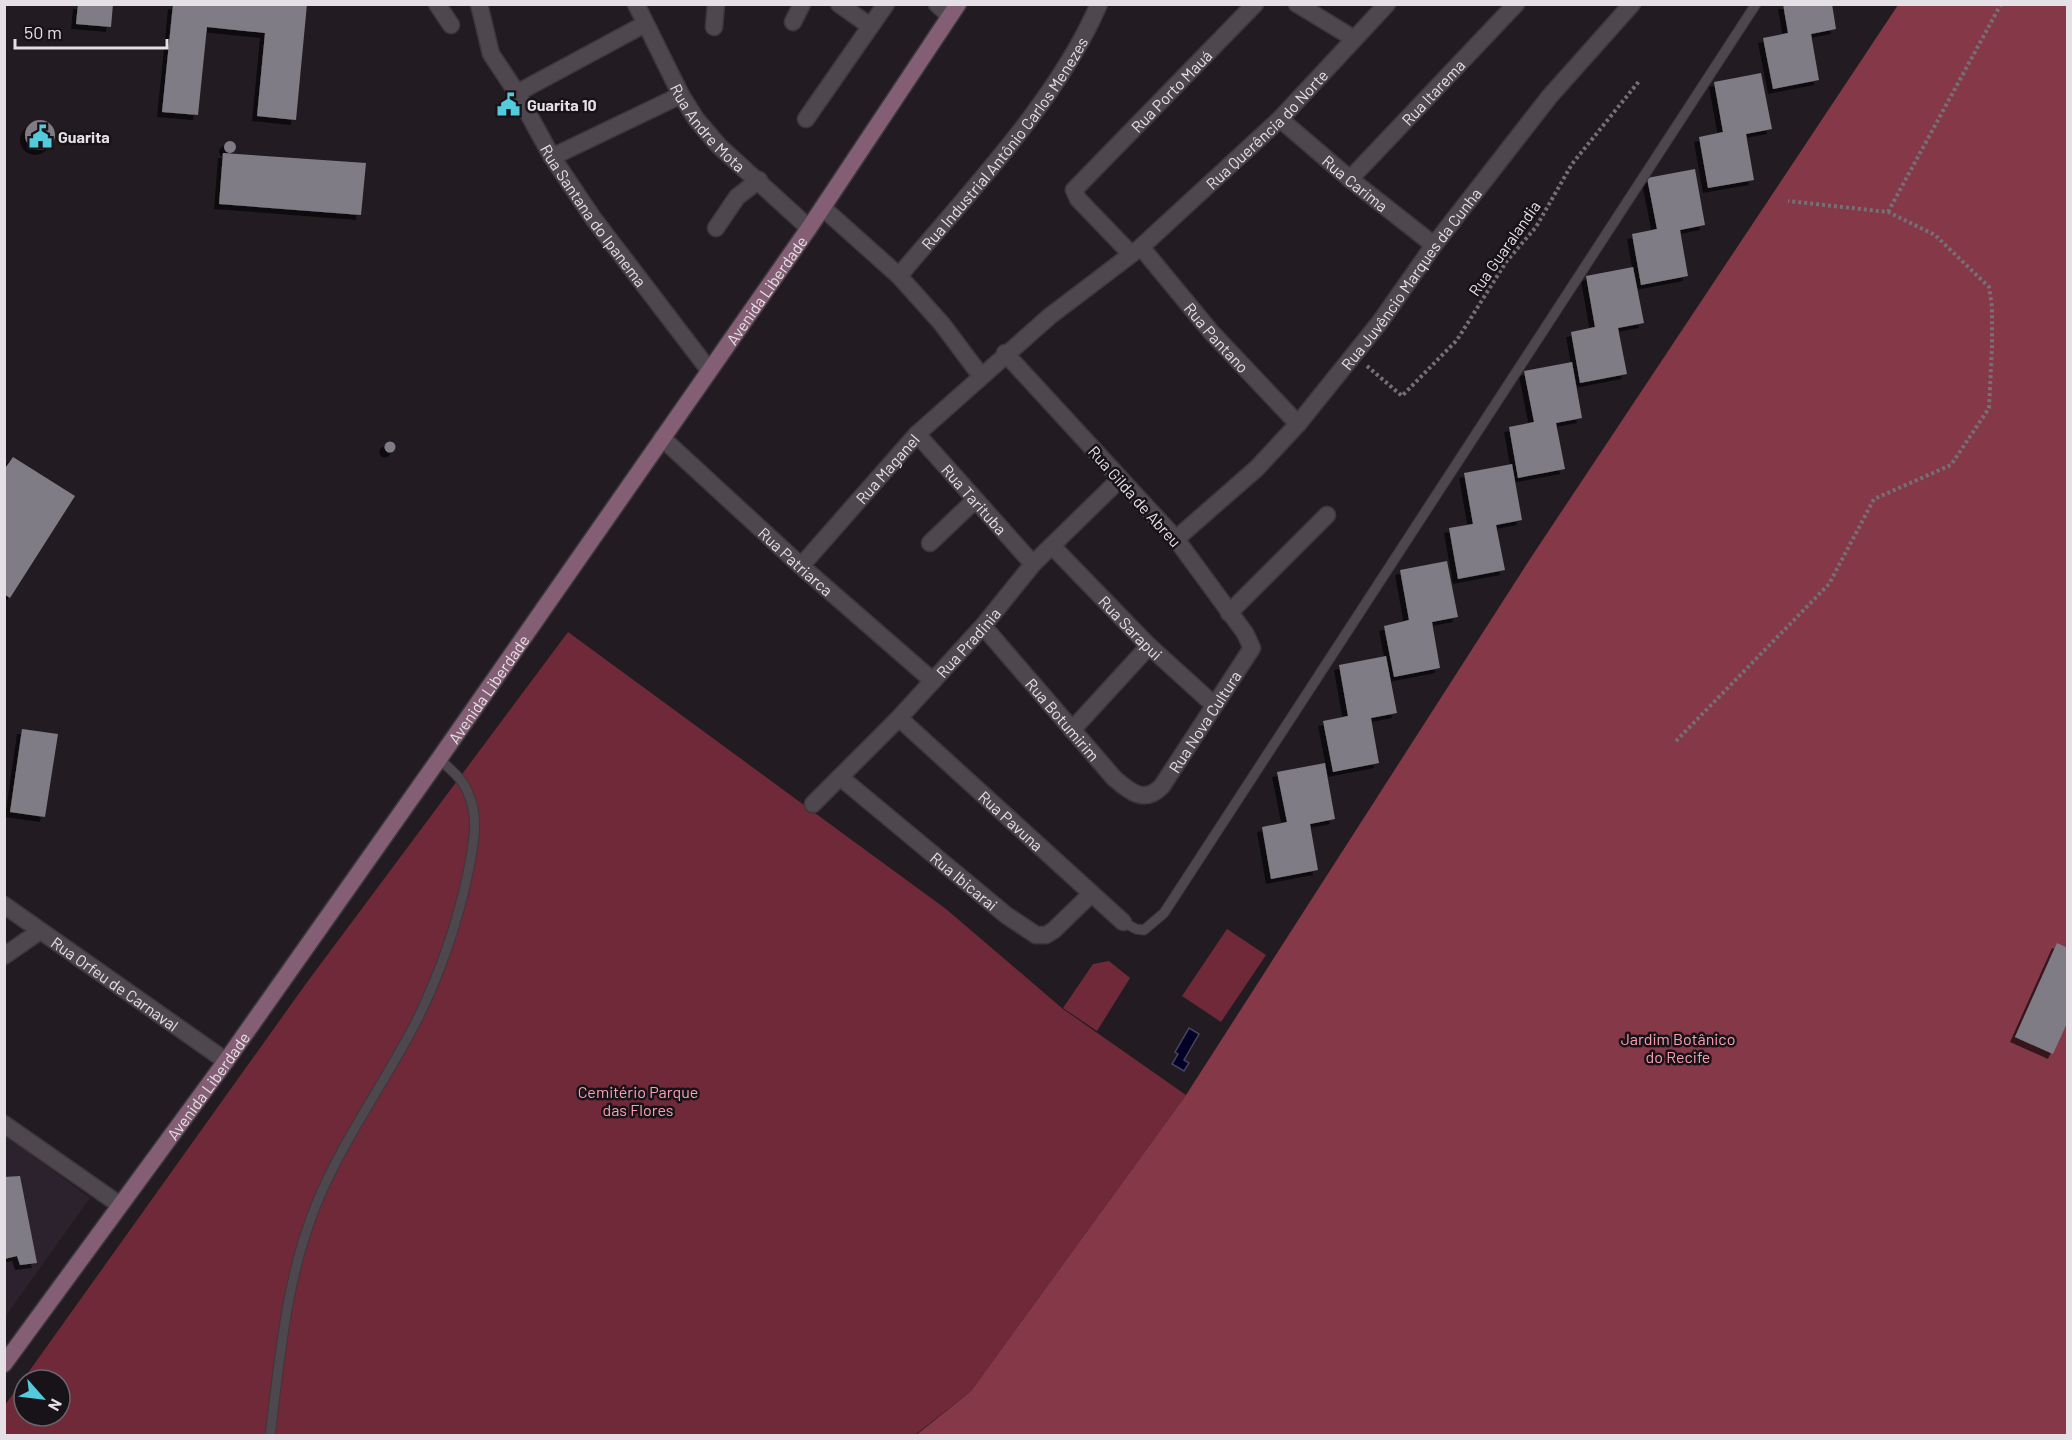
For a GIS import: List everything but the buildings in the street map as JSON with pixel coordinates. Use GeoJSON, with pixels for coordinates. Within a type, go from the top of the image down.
{"type":"FeatureCollection","features":[{"type":"Feature","properties":{"kind":"main road","name":"Avenida Liberdade"},"geometry":{"type":"LineString","coordinates":[[4,1364],[226,1061],[439,759],[823,208],[954,10]]}},
{"type":"Feature","properties":{"kind":"street"},"geometry":{"type":"LineString","coordinates":[[437,4],[451,25]]}},
{"type":"Feature","properties":{"kind":"street","name":"Rua Santana do Ipanema"},"geometry":{"type":"LineString","coordinates":[[479,4],[491,54],[517,93],[552,157],[593,218],[709,370]]}},
{"type":"Feature","properties":{"kind":"street","name":"Rua Andre Mota"},"geometry":{"type":"LineString","coordinates":[[636,4],[681,95],[719,146],[759,180],[809,228]]}},
{"type":"Feature","properties":{"kind":"street"},"geometry":{"type":"LineString","coordinates":[[714,27],[716,4]]}},
{"type":"Feature","properties":{"kind":"street"},"geometry":{"type":"LineString","coordinates":[[793,22],[802,4]]}},
{"type":"Feature","properties":{"kind":"street"},"geometry":{"type":"LineString","coordinates":[[839,4],[870,26]]}},
{"type":"Feature","properties":{"kind":"street"},"geometry":{"type":"LineString","coordinates":[[806,119],[885,4]]}},
{"type":"Feature","properties":{"kind":"street"},"geometry":{"type":"LineString","coordinates":[[937,4],[954,10]]}},
{"type":"Feature","properties":{"kind":"street","name":"Rua Industrial Antônio Carlos Menezes"},"geometry":{"type":"LineString","coordinates":[[899,276],[1035,111],[1069,64],[1099,4]]}},
{"type":"Feature","properties":{"kind":"street","name":"Rua Porto Mauá"},"geometry":{"type":"LineString","coordinates":[[1086,176],[1255,4]]}},
{"type":"Feature","properties":{"kind":"street"},"geometry":{"type":"LineString","coordinates":[[1297,4],[1353,38]]}},
{"type":"Feature","properties":{"kind":"street","name":"Rua Querência do Norte"},"geometry":{"type":"LineString","coordinates":[[1136,251],[1280,119],[1387,4]]}},
{"type":"Feature","properties":{"kind":"street","name":"Rua Itarema"},"geometry":{"type":"LineString","coordinates":[[1350,179],[1516,4]]}},
{"type":"Feature","properties":{"kind":"street","name":"Rua Juvêncio Marques da Cunha"},"geometry":{"type":"LineString","coordinates":[[1176,539],[1257,468],[1298,424],[1550,96],[1632,4]]}},
{"type":"Feature","properties":{"kind":"street"},"geometry":{"type":"LineString","coordinates":[[517,93],[645,24]]}},
{"type":"Feature","properties":{"kind":"street"},"geometry":{"type":"LineString","coordinates":[[552,157],[681,95]]}},
{"type":"Feature","properties":{"kind":"street","name":"Rua Carima"},"geometry":{"type":"LineString","coordinates":[[1280,119],[1350,179],[1434,245]]}},
{"type":"Feature","properties":{"kind":"street","name":"Rua Pantano"},"geometry":{"type":"LineString","coordinates":[[1086,176],[1074,190],[1074,194],[1136,251],[1298,424]]}},
{"type":"Feature","properties":{"kind":"street"},"geometry":{"type":"LineString","coordinates":[[716,228],[737,198],[759,180]]}},
{"type":"Feature","properties":{"kind":"street"},"geometry":{"type":"LineString","coordinates":[[823,208],[899,276],[942,324],[981,376]]}},
{"type":"Feature","properties":{"kind":"street","name":"Rua Maganel"},"geometry":{"type":"LineString","coordinates":[[801,566],[917,434],[1005,353],[1136,251]]}},
{"type":"Feature","properties":{"kind":"street","name":"Rua Gilda de Abreu"},"geometry":{"type":"LineString","coordinates":[[1005,353],[1176,539],[1252,648]]}},
{"type":"Feature","properties":{"kind":"street","name":"Rua Tarituba"},"geometry":{"type":"LineString","coordinates":[[917,434],[1033,564]]}},
{"type":"Feature","properties":{"kind":"street","name":"Rua Patriarca"},"geometry":{"type":"LineString","coordinates":[[662,438],[801,566],[933,681]]}},
{"type":"Feature","properties":{"kind":"street","name":"Rua Pradinia"},"geometry":{"type":"LineString","coordinates":[[813,804],[933,681],[983,626],[1033,564],[1053,547],[1120,479]]}},
{"type":"Feature","properties":{"kind":"street"},"geometry":{"type":"LineString","coordinates":[[930,543],[975,500]]}},
{"type":"Feature","properties":{"kind":"street"},"geometry":{"type":"LineString","coordinates":[[1229,613],[1326,515]]}},
{"type":"Feature","properties":{"kind":"street","name":"Rua Sarapui"},"geometry":{"type":"LineString","coordinates":[[1053,547],[1149,646],[1214,704]]}},
{"type":"Feature","properties":{"kind":"street","name":"Rua Botumirim"},"geometry":{"type":"LineString","coordinates":[[983,626],[1113,778],[1131,792],[1142,797],[1154,794]]}},
{"type":"Feature","properties":{"kind":"street"},"geometry":{"type":"LineString","coordinates":[[1072,730],[1149,646]]}},
{"type":"Feature","properties":{"kind":"street","name":"Rua Nova Cultura"},"geometry":{"type":"LineString","coordinates":[[1154,794],[1172,771],[1252,648]]}},
{"type":"Feature","properties":{"kind":"street","name":"Rua Pavuna"},"geometry":{"type":"LineString","coordinates":[[899,718],[1123,922]]}},
{"type":"Feature","properties":{"kind":"street","name":"Rua Ibicarai"},"geometry":{"type":"LineString","coordinates":[[840,777],[1006,915],[1036,935],[1046,935],[1054,930],[1091,894]]}},
{"type":"Feature","properties":{"kind":"street","name":"Rua Orfeu de Carnaval"},"geometry":{"type":"LineString","coordinates":[[4,905],[226,1061]]}},
{"type":"Feature","properties":{"kind":"street"},"geometry":{"type":"LineString","coordinates":[[4,956],[40,932]]}},
{"type":"Feature","properties":{"kind":"street"},"geometry":{"type":"LineString","coordinates":[[4,1124],[120,1205]]}},
{"type":"Feature","properties":{"kind":"lane"},"geometry":{"type":"LineString","coordinates":[[1123,922],[1136,929],[1144,930],[1164,913],[1756,4]]}},
{"type":"Feature","properties":{"kind":"lane"},"geometry":{"type":"LineString","coordinates":[[270,1436],[288,1297],[299,1250],[321,1194],[417,1021],[446,950],[465,887],[474,842],[475,816],[468,792],[455,773],[439,759]]}},
{"type":"Feature","properties":{"kind":"path"},"geometry":{"type":"LineString","coordinates":[[1888,212],[2001,4]]}},
{"type":"Feature","properties":{"kind":"path","name":"Rua Guaralandia"},"geometry":{"type":"LineString","coordinates":[[1354,354],[1402,396],[1457,340],[1506,262],[1536,227],[1572,164],[1640,80]]}},
{"type":"Feature","properties":{"kind":"path"},"geometry":{"type":"LineString","coordinates":[[1676,741],[1828,584],[1874,499],[1951,465],[1989,408],[1992,308],[1989,287],[1935,235],[1888,212],[1788,201]]}},
{"type":"Feature","properties":{"kind":"shaded area"},"geometry":{"type":"Polygon","coordinates":[[[1189,1028],[1199,1034],[1184,1060],[1189,1063],[1184,1071],[1172,1064],[1178,1054],[1175,1052],[1189,1028]]]}},
{"type":"Feature","properties":{"kind":"shaded area"},"geometry":{"type":"Polygon","coordinates":[[[4,1134],[90,1198],[5,1317],[4,1134]]]}},
{"type":"Feature","properties":{"kind":"green space","name":"Jardim Botânico do Recife"},"geometry":{"type":"Polygon","coordinates":[[[1898,5],[2067,5],[2067,1435],[915,1436],[971,1391],[1186,1095],[1530,559],[1898,5]]]}},
{"type":"Feature","properties":{"kind":"green space","name":"Cemitério Parque das Flores"},"geometry":{"type":"Polygon","coordinates":[[[568,632],[946,909],[1063,1009],[1186,1095],[971,1391],[915,1435],[5,1436],[5,1405],[12,1395],[12,1428],[72,1428],[72,1368],[31,1368],[305,985],[568,632]]]}},
{"type":"Feature","properties":{"kind":"green space"},"geometry":{"type":"Polygon","coordinates":[[[1227,929],[1266,955],[1221,1022],[1182,996],[1227,929]]]}},
{"type":"Feature","properties":{"kind":"green space"},"geometry":{"type":"Polygon","coordinates":[[[1109,961],[1130,978],[1097,1031],[1063,1008],[1093,964],[1109,961]]]}},
{"type":"Feature","properties":{"kind":"place","name":"Guarita 10"},"geometry":{"type":"Point","coordinates":[509,104]}},
{"type":"Feature","properties":{"kind":"place","name":"Guarita"},"geometry":{"type":"Point","coordinates":[40,136]}}]}
